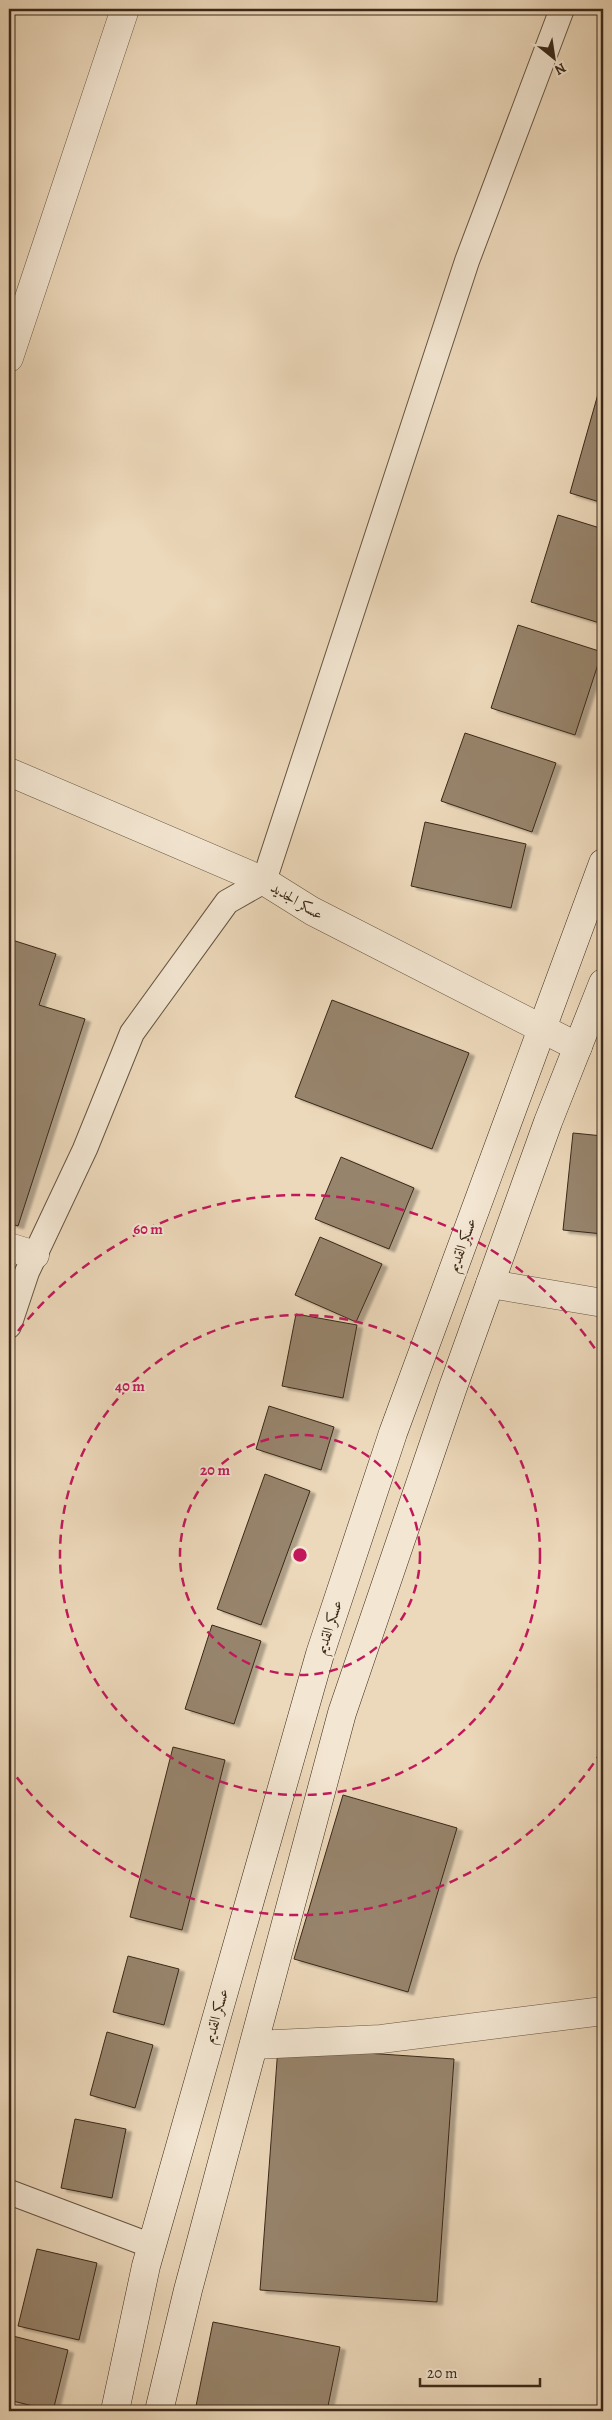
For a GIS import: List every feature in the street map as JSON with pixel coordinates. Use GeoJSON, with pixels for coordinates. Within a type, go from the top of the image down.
{"type":"FeatureCollection","features":[{"type":"Feature","properties":{"kind":"street"},"geometry":{"type":"LineString","coordinates":[[9,358],[125,9]]}},
{"type":"Feature","properties":{"kind":"street","name":"عسكر الجديد"},"geometry":{"type":"LineString","coordinates":[[9,772],[264,881],[312,911],[542,1030],[578,1046]]}},
{"type":"Feature","properties":{"kind":"street","name":"عسكر القديم"},"geometry":{"type":"LineString","coordinates":[[115,2411],[152,2246],[320,1654],[393,1433],[603,862]]}},
{"type":"Feature","properties":{"kind":"street"},"geometry":{"type":"LineString","coordinates":[[159,2411],[188,2290],[342,1713],[490,1284],[548,1122],[603,983]]}},
{"type":"Feature","properties":{"kind":"street"},"geometry":{"type":"LineString","coordinates":[[9,1247],[35,1255]]}},
{"type":"Feature","properties":{"kind":"street"},"geometry":{"type":"LineString","coordinates":[[490,1284],[603,1303]]}},
{"type":"Feature","properties":{"kind":"street"},"geometry":{"type":"LineString","coordinates":[[254,2045],[381,2040],[603,2011]]}},
{"type":"Feature","properties":{"kind":"lane"},"geometry":{"type":"LineString","coordinates":[[9,1326],[27,1272],[85,1149],[132,1033],[227,902],[264,881],[467,261],[562,9]]}},
{"type":"Feature","properties":{"kind":"lane"},"geometry":{"type":"LineString","coordinates":[[9,2192],[152,2246]]}},
{"type":"Feature","properties":{"kind":"building"},"geometry":{"type":"Polygon","coordinates":[[[598,394],[603,396],[603,503],[570,493],[598,394]]]}},
{"type":"Feature","properties":{"kind":"building"},"geometry":{"type":"Polygon","coordinates":[[[558,515],[603,529],[603,624],[531,602],[558,515]]]}},
{"type":"Feature","properties":{"kind":"building"},"geometry":{"type":"Polygon","coordinates":[[[518,625],[602,652],[575,735],[491,708],[518,625]]]}},
{"type":"Feature","properties":{"kind":"building"},"geometry":{"type":"Polygon","coordinates":[[[465,733],[556,763],[532,832],[441,801],[465,733]]]}},
{"type":"Feature","properties":{"kind":"building"},"geometry":{"type":"Polygon","coordinates":[[[425,822],[526,844],[511,908],[411,886],[425,822]]]}},
{"type":"Feature","properties":{"kind":"building"},"geometry":{"type":"Polygon","coordinates":[[[9,939],[56,954],[39,1005],[85,1019],[18,1226],[9,1223],[9,939]]]}},
{"type":"Feature","properties":{"kind":"building"},"geometry":{"type":"Polygon","coordinates":[[[332,1000],[469,1053],[432,1149],[295,1097],[332,1000]]]}},
{"type":"Feature","properties":{"kind":"building"},"geometry":{"type":"Polygon","coordinates":[[[573,1133],[603,1136],[603,1234],[563,1230],[573,1133]]]}},
{"type":"Feature","properties":{"kind":"building"},"geometry":{"type":"Polygon","coordinates":[[[341,1157],[414,1188],[389,1249],[315,1219],[341,1157]]]}},
{"type":"Feature","properties":{"kind":"building"},"geometry":{"type":"Polygon","coordinates":[[[320,1237],[382,1264],[356,1322],[295,1295],[320,1237]]]}},
{"type":"Feature","properties":{"kind":"building"},"geometry":{"type":"Polygon","coordinates":[[[296,1314],[357,1325],[343,1398],[282,1386],[296,1314]]]}},
{"type":"Feature","properties":{"kind":"building"},"geometry":{"type":"Polygon","coordinates":[[[269,1406],[334,1427],[321,1470],[256,1449],[269,1406]]]}},
{"type":"Feature","properties":{"kind":"building"},"geometry":{"type":"Polygon","coordinates":[[[265,1474],[310,1491],[261,1625],[217,1609],[265,1474]]]}},
{"type":"Feature","properties":{"kind":"building"},"geometry":{"type":"Polygon","coordinates":[[[212,1625],[261,1641],[234,1724],[185,1709],[212,1625]]]}},
{"type":"Feature","properties":{"kind":"building"},"geometry":{"type":"Polygon","coordinates":[[[173,1747],[225,1760],[182,1930],[130,1917],[173,1747]]]}},
{"type":"Feature","properties":{"kind":"building"},"geometry":{"type":"Polygon","coordinates":[[[343,1795],[457,1828],[408,1992],[294,1959],[343,1795]]]}},
{"type":"Feature","properties":{"kind":"building"},"geometry":{"type":"Polygon","coordinates":[[[128,1956],[179,1969],[164,2025],[113,2012],[128,1956]]]}},
{"type":"Feature","properties":{"kind":"building"},"geometry":{"type":"Polygon","coordinates":[[[107,2032],[153,2045],[135,2108],[90,2095],[107,2032]]]}},
{"type":"Feature","properties":{"kind":"building"},"geometry":{"type":"Polygon","coordinates":[[[278,2047],[454,2059],[437,2302],[260,2290],[278,2047]]]}},
{"type":"Feature","properties":{"kind":"building"},"geometry":{"type":"Polygon","coordinates":[[[75,2119],[126,2129],[112,2198],[61,2188],[75,2119]]]}},
{"type":"Feature","properties":{"kind":"building"},"geometry":{"type":"Polygon","coordinates":[[[37,2249],[97,2263],[79,2340],[18,2326],[37,2249]]]}},
{"type":"Feature","properties":{"kind":"building"},"geometry":{"type":"Polygon","coordinates":[[[213,2322],[340,2347],[327,2411],[195,2411],[213,2322]]]}},
{"type":"Feature","properties":{"kind":"building"},"geometry":{"type":"Polygon","coordinates":[[[9,2335],[68,2350],[53,2411],[9,2400],[9,2335]]]}}]}
